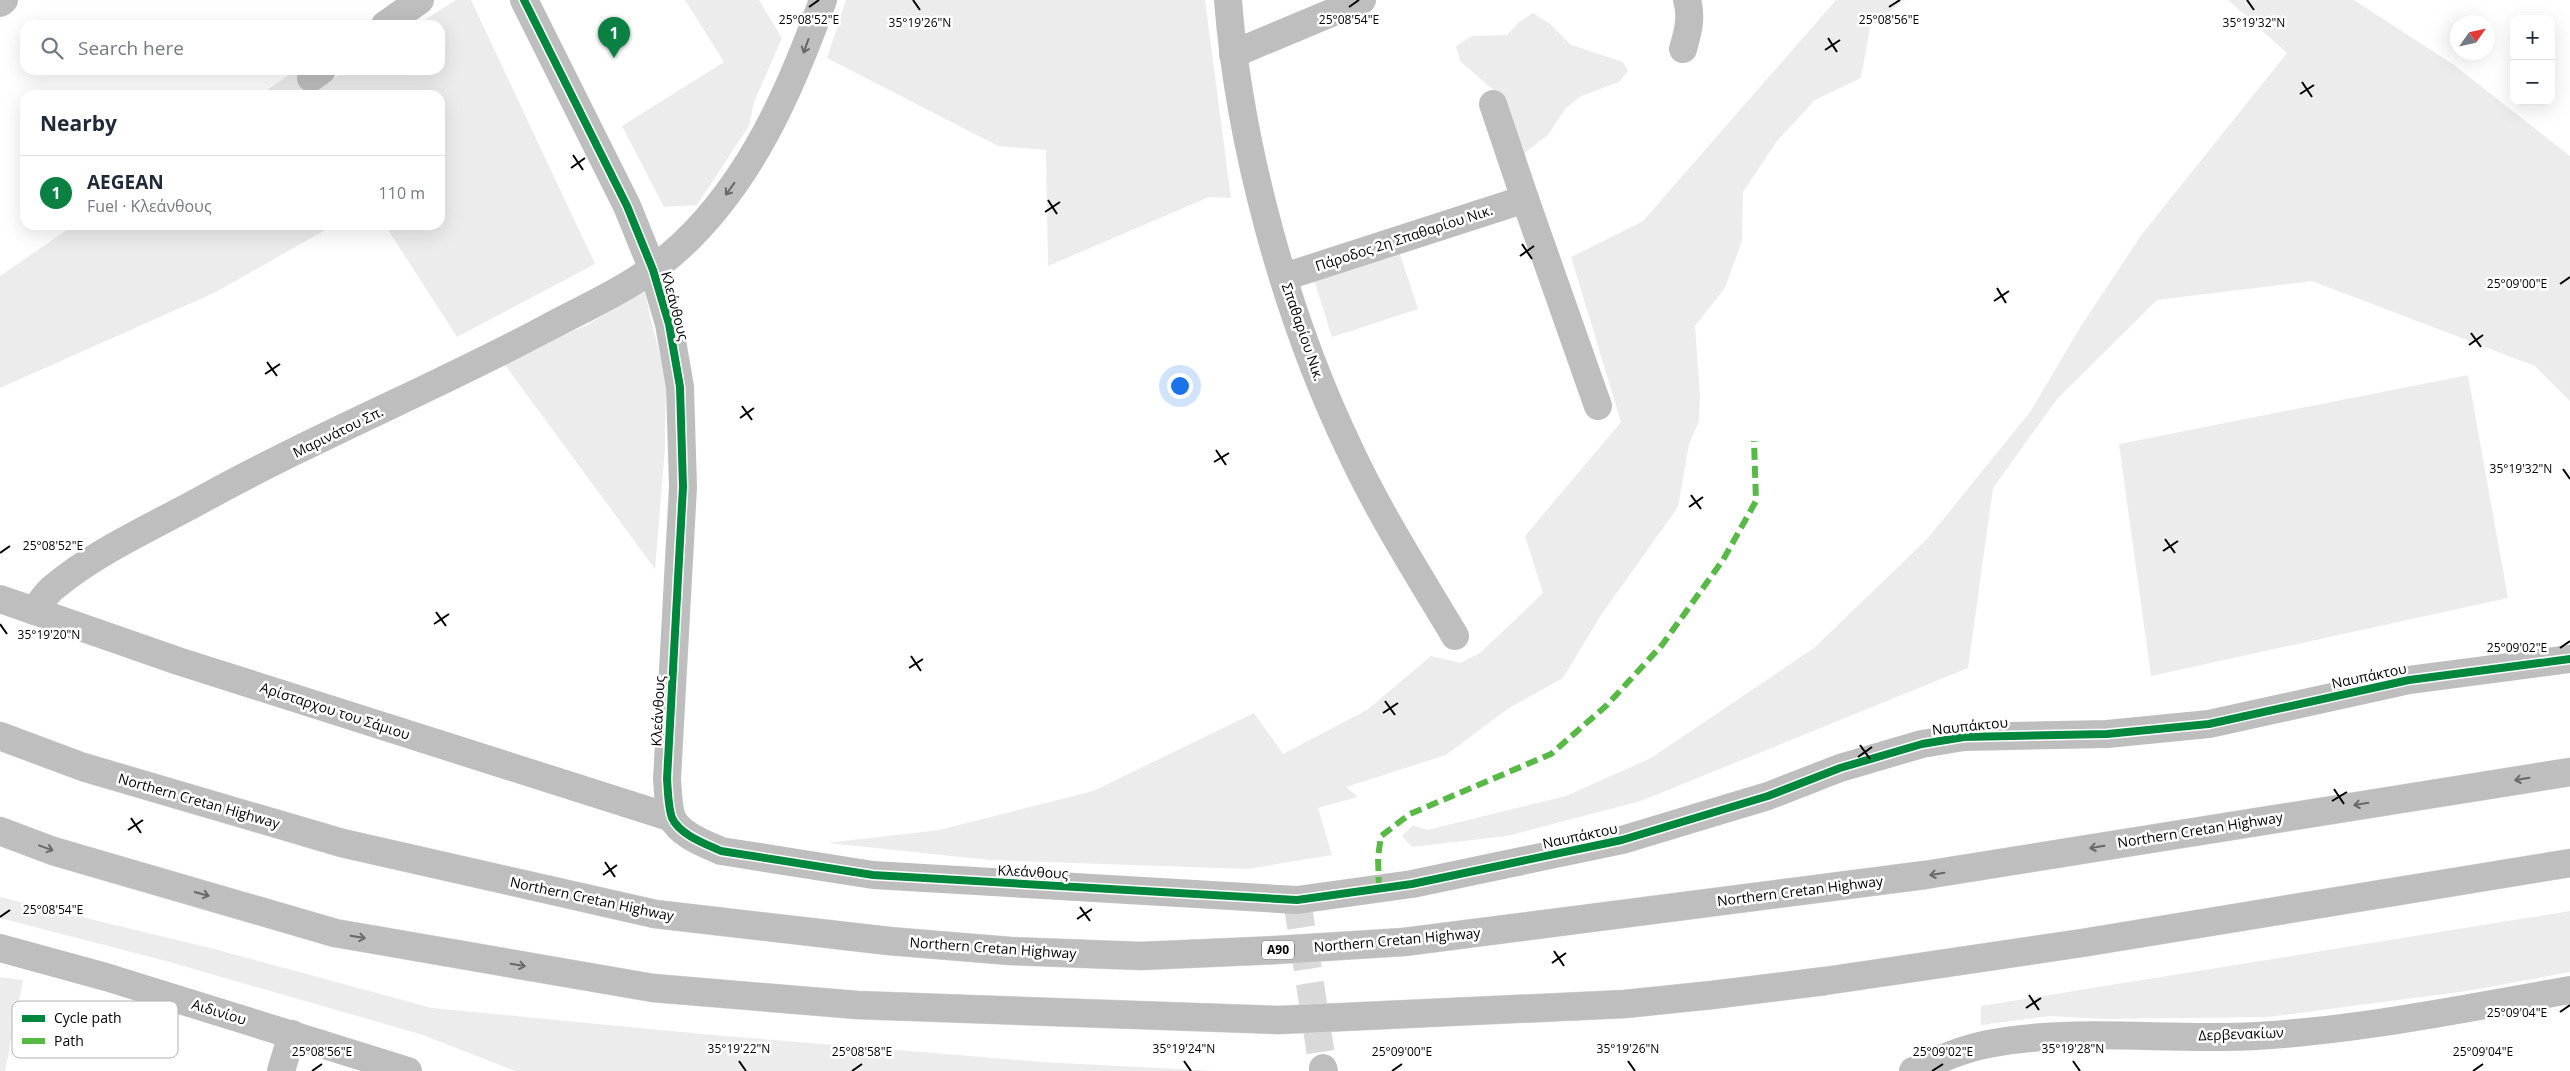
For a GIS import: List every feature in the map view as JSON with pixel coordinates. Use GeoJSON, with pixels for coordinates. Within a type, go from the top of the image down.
{"type":"FeatureCollection","features":[{"type":"Feature","properties":{"kind":"main road"},"geometry":{"type":"LineString","coordinates":[[0,3],[4,0]]}},
{"type":"Feature","properties":{"kind":"main road"},"geometry":{"type":"LineString","coordinates":[[392,20],[420,0]]}},
{"type":"Feature","properties":{"kind":"main road","name":"Κλεάνθους"},"geometry":{"type":"LineString","coordinates":[[524,0],[611,173],[653,270],[669,324],[675,353],[680,387],[683,439],[682,519],[667,779],[672,818],[685,832],[721,851],[873,875],[1297,900]]}},
{"type":"Feature","properties":{"kind":"main road","name":"Μαρινάτου Σπ."},"geometry":{"type":"LineString","coordinates":[[34,611],[52,588],[89,562],[208,496],[526,339],[653,270],[696,231],[729,191],[763,139],[790,84],[823,0]]}},
{"type":"Feature","properties":{"kind":"main road","name":"Σπαθαρίου Νικ."},"geometry":{"type":"LineString","coordinates":[[1228,0],[1233,54],[1260,189],[1284,277],[1313,366],[1348,447],[1398,540],[1455,636]]}},
{"type":"Feature","properties":{"kind":"main road"},"geometry":{"type":"LineString","coordinates":[[1233,54],[1362,0]]}},
{"type":"Feature","properties":{"kind":"main road"},"geometry":{"type":"LineString","coordinates":[[1683,49],[1689,29],[1690,8],[1687,0]]}},
{"type":"Feature","properties":{"kind":"main road"},"geometry":{"type":"LineString","coordinates":[[1493,104],[1598,406]]}},
{"type":"Feature","properties":{"kind":"main road","name":"Πάροδος 2η Σπαθαρίου Νικ."},"geometry":{"type":"LineString","coordinates":[[1284,277],[1525,198]]}},
{"type":"Feature","properties":{"kind":"main road","name":"Αρίσταρχου του Σάμιου"},"geometry":{"type":"LineString","coordinates":[[0,599],[188,664],[672,818]]}},
{"type":"Feature","properties":{"kind":"main road","name":"Ναυπάκτου"},"geometry":{"type":"LineString","coordinates":[[1297,900],[1412,884],[1622,840],[1768,796],[1840,768],[1922,744],[1964,737],[2107,734],[2209,724],[2410,680],[2570,658]]}},
{"type":"Feature","properties":{"kind":"main road","name":"Northern Cretan Highway"},"geometry":{"type":"LineString","coordinates":[[0,736],[83,767],[342,843],[656,914],[760,928],[908,943],[1010,951],[1141,956],[1404,942],[1925,875],[2570,772]]}},
{"type":"Feature","properties":{"kind":"main road"},"geometry":{"type":"LineString","coordinates":[[0,831],[53,850],[336,933],[654,988],[857,1005],[1279,1020],[1625,1004],[1731,993],[2082,943],[2570,863]]}},
{"type":"Feature","properties":{"kind":"main road","name":"Αιδινίου"},"geometry":{"type":"LineString","coordinates":[[0,948],[106,977],[408,1071]]}},
{"type":"Feature","properties":{"kind":"main road","name":"Δερβενακίων"},"geometry":{"type":"LineString","coordinates":[[1913,1071],[1963,1050],[2018,1039],[2059,1035],[2256,1036],[2312,1031],[2405,1018],[2570,990]]}},
{"type":"Feature","properties":{"kind":"main road"},"geometry":{"type":"LineString","coordinates":[[281,1071],[292,1034]]}},
{"type":"Feature","properties":{"kind":"shaded area"},"geometry":{"type":"Polygon","coordinates":[[[456,0],[471,0],[595,264],[457,337],[388,230],[445,230],[445,90],[315,90],[339,75],[445,75],[445,20],[425,20],[456,0]]]}},
{"type":"Feature","properties":{"kind":"shaded area"},"geometry":{"type":"Polygon","coordinates":[[[685,0],[759,0],[782,38],[754,102],[749,126],[697,205],[664,207],[622,126],[724,62],[685,0]]]}},
{"type":"Feature","properties":{"kind":"shaded area"},"geometry":{"type":"Polygon","coordinates":[[[846,0],[1205,0],[1231,198],[1209,197],[1048,266],[1046,150],[998,146],[827,58],[846,0]]]}},
{"type":"Feature","properties":{"kind":"shaded area"},"geometry":{"type":"Polygon","coordinates":[[[1836,0],[1905,0],[1870,27],[1861,78],[1815,100],[1777,141],[1743,192],[1742,241],[1725,288],[1695,326],[1700,395],[1699,421],[1689,444],[1678,507],[1601,615],[1563,678],[1509,708],[1446,755],[1346,787],[1358,797],[1318,808],[1332,855],[1248,869],[990,860],[827,843],[939,830],[1093,791],[1254,713],[1283,754],[1367,710],[1431,656],[1460,663],[1480,653],[1543,593],[1525,536],[1621,422],[1571,257],[1643,221],[1836,0]]]}},
{"type":"Feature","properties":{"kind":"shaded area"},"geometry":{"type":"Polygon","coordinates":[[[2228,0],[2354,0],[2454,65],[2570,156],[2570,401],[2535,366],[2312,281],[2157,300],[2057,399],[1993,488],[1968,668],[1641,801],[1507,836],[1412,847],[1402,836],[1413,825],[1427,830],[1566,796],[1651,758],[1814,648],[1928,538],[2030,412],[2081,326],[2142,234],[2287,53],[2228,0]]]}},
{"type":"Feature","properties":{"kind":"shaded area"},"geometry":{"type":"Polygon","coordinates":[[[1533,13],[1549,23],[1571,45],[1623,62],[1628,71],[1619,82],[1581,96],[1565,109],[1548,135],[1523,154],[1498,94],[1460,61],[1456,46],[1472,36],[1507,35],[1519,22],[1533,13]]]}},
{"type":"Feature","properties":{"kind":"shaded area"},"geometry":{"type":"Polygon","coordinates":[[[289,75],[300,75],[311,90],[267,90],[289,75]]]}},
{"type":"Feature","properties":{"kind":"shaded area"},"geometry":{"type":"Polygon","coordinates":[[[67,230],[325,230],[216,292],[0,388],[0,276],[67,230]]]}},
{"type":"Feature","properties":{"kind":"shaded area"},"geometry":{"type":"Polygon","coordinates":[[[1398,248],[1418,309],[1332,337],[1313,277],[1398,248]]]}},
{"type":"Feature","properties":{"kind":"shaded area"},"geometry":{"type":"Polygon","coordinates":[[[644,290],[666,381],[665,449],[655,569],[502,361],[587,325],[644,290]]]}},
{"type":"Feature","properties":{"kind":"shaded area"},"geometry":{"type":"Polygon","coordinates":[[[2468,375],[2508,598],[2151,676],[2119,444],[2468,375]]]}},
{"type":"Feature","properties":{"kind":"shaded area"},"geometry":{"type":"Polygon","coordinates":[[[0,897],[214,949],[432,1008],[702,1034],[1042,1062],[1215,1071],[515,1071],[423,1035],[166,961],[0,918],[0,897]]]}},
{"type":"Feature","properties":{"kind":"shaded area"},"geometry":{"type":"Polygon","coordinates":[[[2570,911],[2570,972],[2467,991],[2268,1017],[2103,1019],[2049,1016],[1981,1025],[1981,1006],[2570,911]]]}},
{"type":"Feature","properties":{"kind":"shaded area"},"geometry":{"type":"Polygon","coordinates":[[[0,977],[23,980],[19,1001],[12,1001],[12,1036],[5,1071],[0,1071],[0,977]]]}},
{"type":"Feature","properties":{"kind":"tunnel"},"geometry":{"type":"LineString","coordinates":[[1297,900],[1323,1068]]}},
{"type":"Feature","properties":{"kind":"marked path"},"geometry":{"type":"LineString","coordinates":[[1379,889],[1378,857],[1381,836],[1410,814],[1551,754],[1607,705],[1662,645],[1723,560],[1756,501],[1754,441]]}},
{"type":"Feature","properties":{"kind":"cycle path"},"geometry":{"type":"LineString","coordinates":[[524,0],[627,206],[653,270],[669,324],[680,387],[683,487],[667,779],[668,799],[672,818],[681,829],[694,838],[721,851],[873,875],[1297,900],[1412,884],[1622,840],[1768,796],[1840,768],[1922,744],[1964,737],[2107,734],[2209,724],[2409,680],[2570,659]]}},
{"type":"Feature","properties":{"kind":"place","name":"AEGEAN"},"geometry":{"type":"Point","coordinates":[614,58]}}]}
